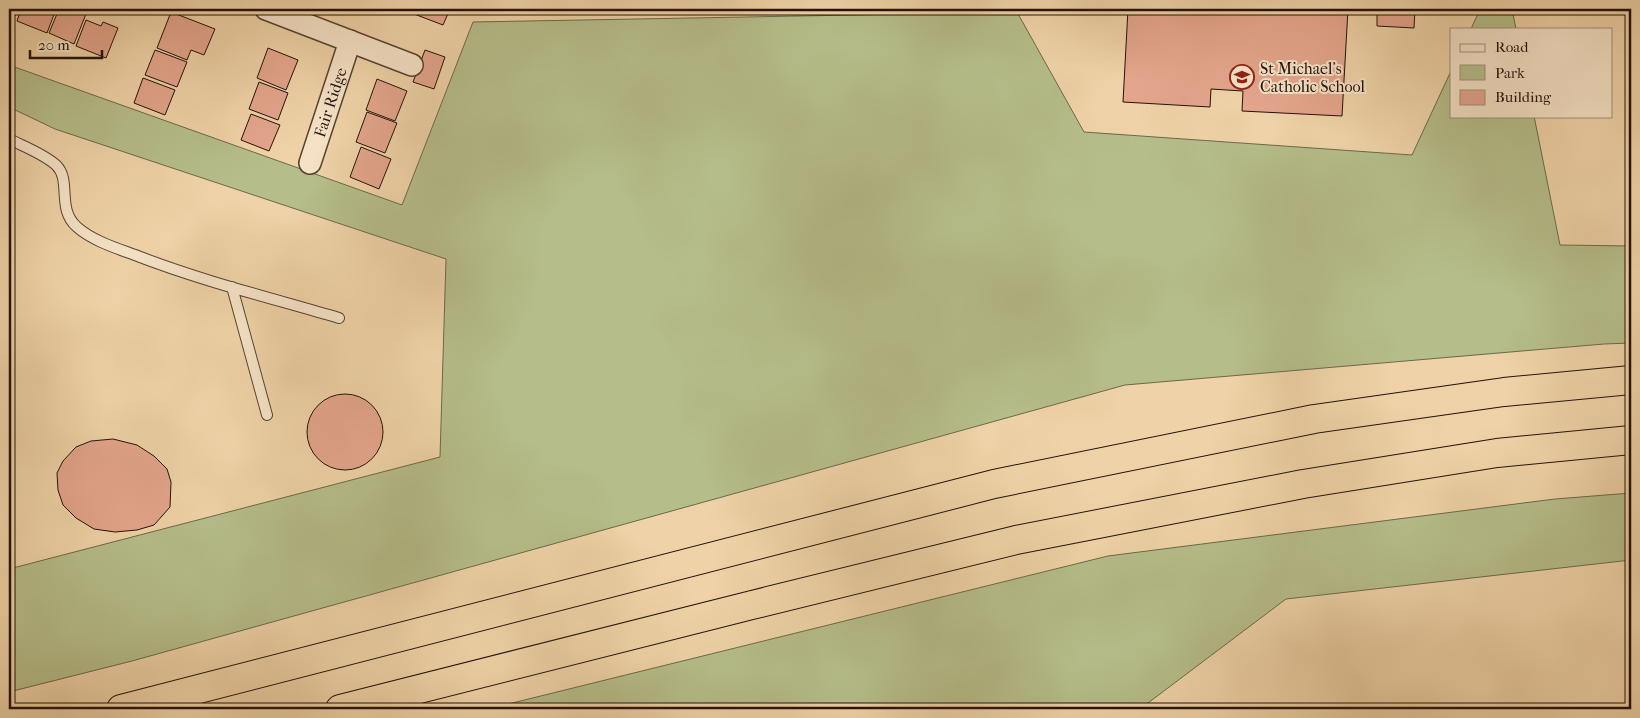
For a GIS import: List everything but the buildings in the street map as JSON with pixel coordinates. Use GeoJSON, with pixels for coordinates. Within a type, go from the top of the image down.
{"type":"FeatureCollection","features":[{"type":"Feature","properties":{"kind":"highway"},"geometry":{"type":"LineString","coordinates":[[120,709],[994,484],[1314,419],[1504,392],[1631,380]]}},
{"type":"Feature","properties":{"kind":"highway"},"geometry":{"type":"LineString","coordinates":[[340,709],[1026,538],[1303,484],[1497,454],[1631,440]]}},
{"type":"Feature","properties":{"kind":"street"},"geometry":{"type":"LineString","coordinates":[[266,9],[412,65]]}},
{"type":"Feature","properties":{"kind":"street","name":"Fair Ridge"},"geometry":{"type":"LineString","coordinates":[[310,163],[350,41]]}},
{"type":"Feature","properties":{"kind":"lane"},"geometry":{"type":"LineString","coordinates":[[9,140],[56,165],[62,173],[65,205],[69,216],[76,226],[86,234],[177,271],[339,318]]}},
{"type":"Feature","properties":{"kind":"lane"},"geometry":{"type":"LineString","coordinates":[[232,287],[267,415]]}},
{"type":"Feature","properties":{"kind":"green space"},"geometry":{"type":"Polygon","coordinates":[[[1480,9],[1512,9],[1516,28],[1471,28],[1480,9]]]}},
{"type":"Feature","properties":{"kind":"green space"},"geometry":{"type":"Polygon","coordinates":[[[1017,12],[1084,132],[1412,155],[1450,73],[1450,118],[1534,118],[1560,245],[1631,246],[1631,343],[1125,385],[132,661],[9,692],[9,569],[440,457],[446,259],[55,129],[9,107],[9,65],[402,205],[473,22],[1017,12]]]}},
{"type":"Feature","properties":{"kind":"green space"},"geometry":{"type":"Polygon","coordinates":[[[1631,493],[1631,560],[1286,599],[1140,709],[488,709],[1108,556],[1555,499],[1631,493]]]}},
{"type":"Feature","properties":{"kind":"place","name":"St Michael's Catholic School"},"geometry":{"type":"Point","coordinates":[1242,77]}}]}
